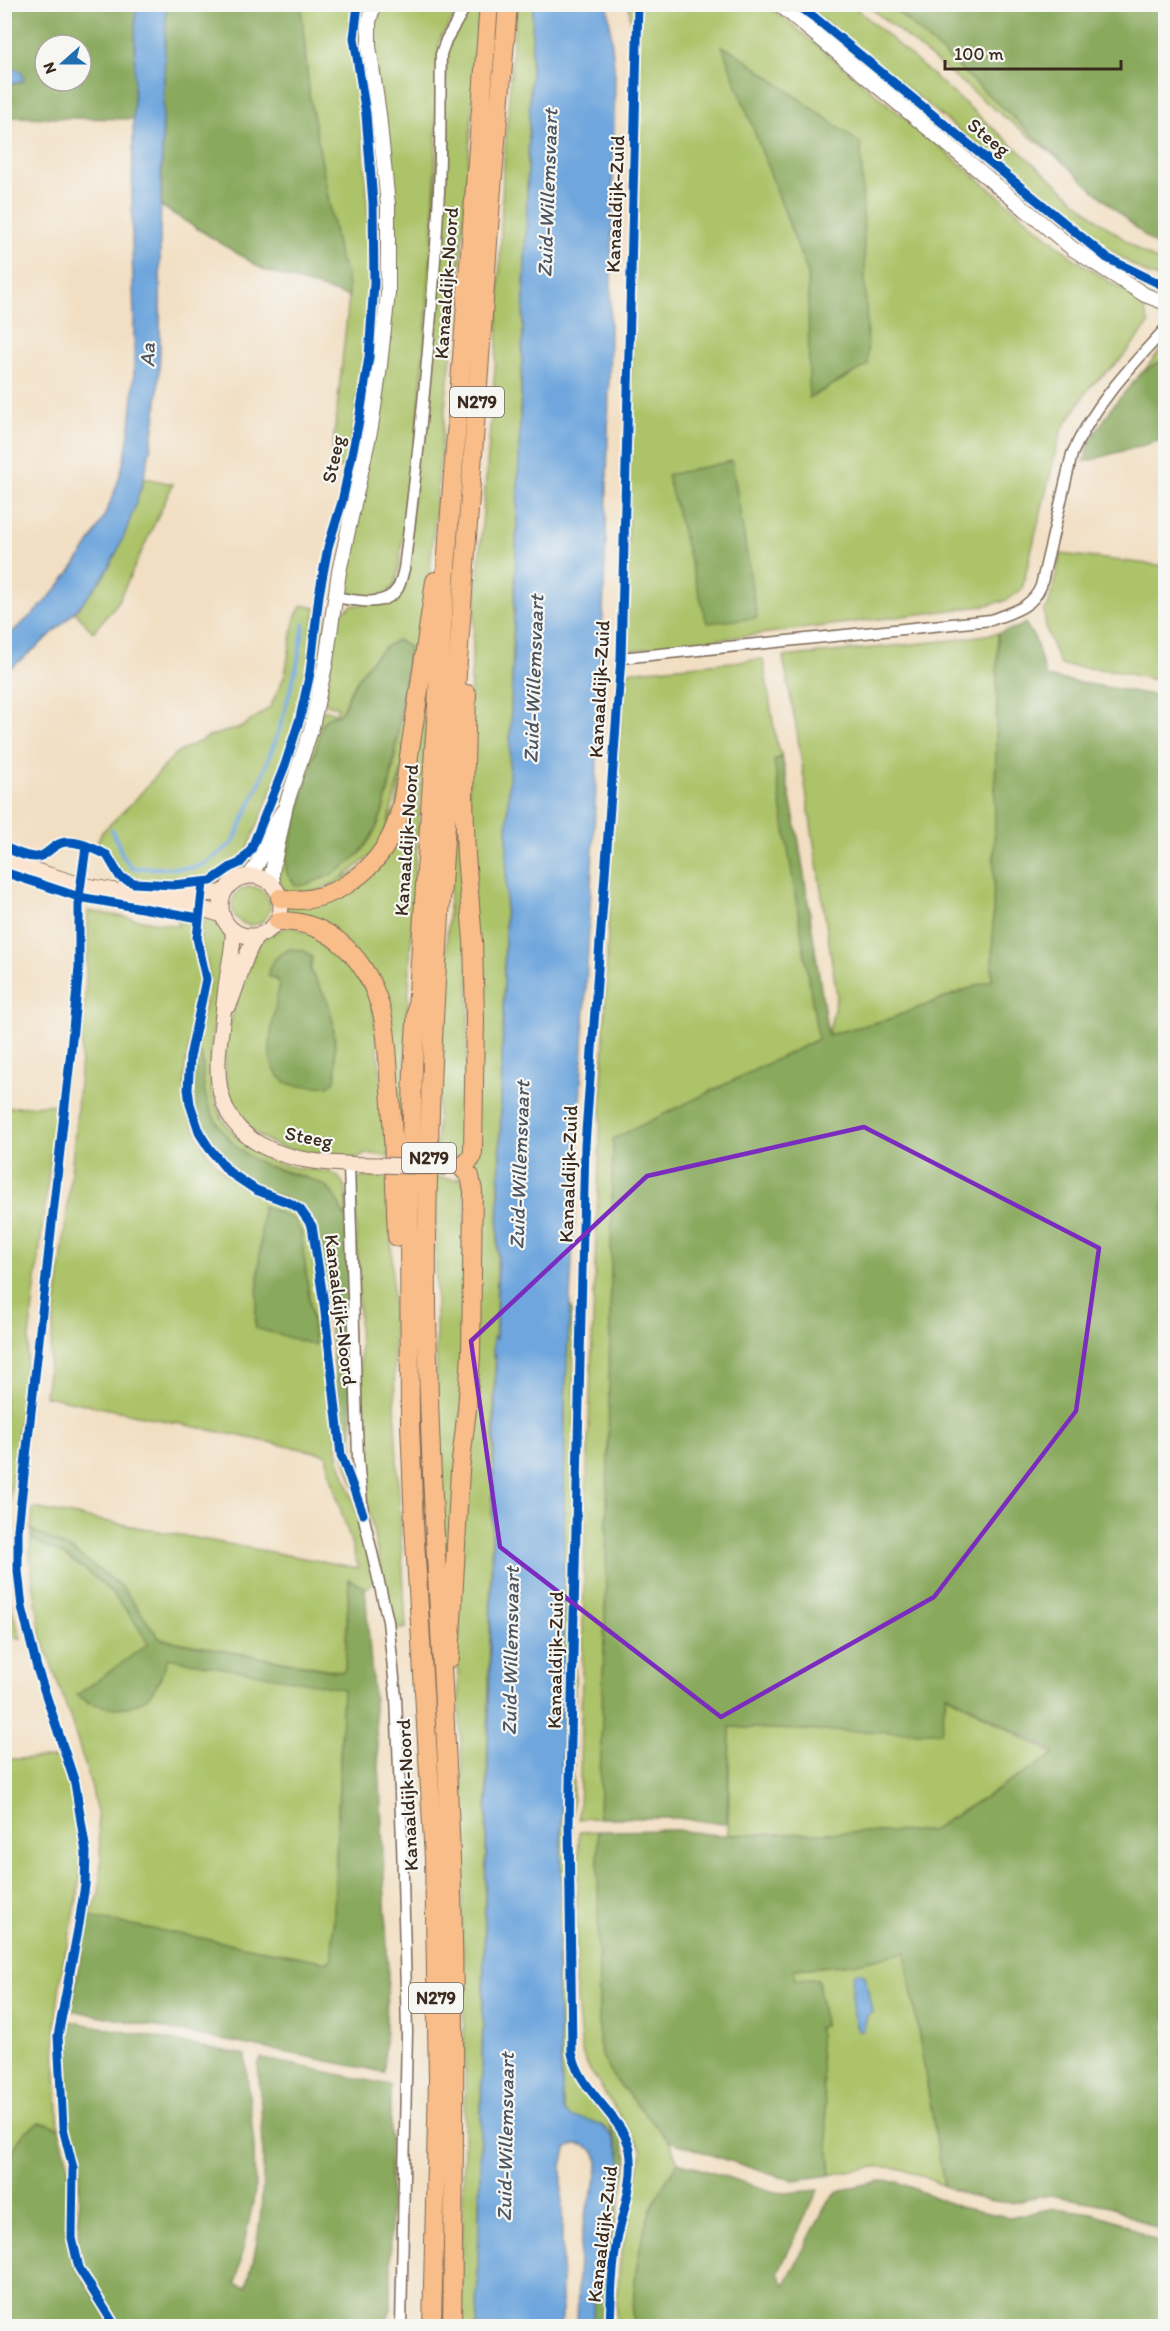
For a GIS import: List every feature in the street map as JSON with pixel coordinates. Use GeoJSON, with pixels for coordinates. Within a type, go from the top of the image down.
{"type":"FeatureCollection","features":[{"type":"Feature","properties":{"kind":"highway","name":"Kanaaldijk-Noord"},"geometry":{"type":"LineString","coordinates":[[432,2326],[438,2080],[434,1858],[414,1524],[408,1322],[408,1219],[413,1068],[448,539],[489,4]]}},
{"type":"Feature","properties":{"kind":"highway","name":"Kanaaldijk-Noord"},"geometry":{"type":"LineString","coordinates":[[452,2326],[454,1975],[428,1367],[427,1236],[431,1065],[490,221],[508,4]]}},
{"type":"Feature","properties":{"kind":"highway","name":"N279"},"geometry":{"type":"LineString","coordinates":[[277,891],[294,901],[335,891],[353,881],[369,867],[388,842],[402,802],[435,578],[448,539]]}},
{"type":"Feature","properties":{"kind":"highway","name":"N279"},"geometry":{"type":"LineString","coordinates":[[454,1167],[471,1159],[475,1049],[473,941],[464,798],[468,658],[463,594]]}},
{"type":"Feature","properties":{"kind":"highway","name":"N279"},"geometry":{"type":"LineString","coordinates":[[278,921],[309,924],[338,940],[362,966],[377,998],[385,1032],[392,1111],[400,1285],[408,1322]]}},
{"type":"Feature","properties":{"kind":"highway","name":"N279"},"geometry":{"type":"LineString","coordinates":[[444,1723],[453,1629],[460,1470],[471,1355],[473,1191],[470,1176],[454,1167]]}},
{"type":"Feature","properties":{"kind":"main road"},"geometry":{"type":"LineString","coordinates":[[4,861],[81,885],[150,897],[222,915]]}},
{"type":"Feature","properties":{"kind":"main road"},"geometry":{"type":"LineString","coordinates":[[249,876],[262,878],[277,891],[282,906],[278,921],[269,931],[257,936],[244,936],[233,930],[222,915],[221,903],[224,892],[235,880],[249,876]]}},
{"type":"Feature","properties":{"kind":"main road"},"geometry":{"type":"LineString","coordinates":[[150,897],[172,892],[202,894],[224,892]]}},
{"type":"Feature","properties":{"kind":"main road","name":"Steeg"},"geometry":{"type":"LineString","coordinates":[[233,930],[234,942],[227,981],[218,1076],[225,1103],[238,1127],[252,1141],[289,1158],[349,1165],[454,1167]]}},
{"type":"Feature","properties":{"kind":"main road","name":"Steeg"},"geometry":{"type":"LineString","coordinates":[[224,1016],[238,986],[249,947],[257,936]]}},
{"type":"Feature","properties":{"kind":"street","name":"Steeg"},"geometry":{"type":"LineString","coordinates":[[277,891],[272,872],[286,805],[312,727],[326,661],[334,597],[371,427],[388,293],[388,206],[379,114],[369,46],[369,22],[374,4]]}},
{"type":"Feature","properties":{"kind":"street","name":"Kanaaldijk-Noord"},"geometry":{"type":"LineString","coordinates":[[334,597],[363,602],[383,599],[392,595],[399,587],[404,569],[420,442],[430,326],[439,189],[441,54],[446,40],[467,4]]}},
{"type":"Feature","properties":{"kind":"street","name":"Steeg"},"geometry":{"type":"LineString","coordinates":[[779,4],[1073,249],[1128,284],[1166,303]]}},
{"type":"Feature","properties":{"kind":"street"},"geometry":{"type":"LineString","coordinates":[[621,658],[991,620],[1021,609],[1037,596],[1041,586],[1072,454],[1081,433],[1108,393],[1166,328]]}},
{"type":"Feature","properties":{"kind":"street","name":"Steeg"},"geometry":{"type":"LineString","coordinates":[[249,876],[258,865],[271,829],[286,805]]}},
{"type":"Feature","properties":{"kind":"street","name":"Kanaaldijk-Noord"},"geometry":{"type":"LineString","coordinates":[[349,1165],[358,1458],[363,1514],[388,1621],[397,1730],[406,2032],[401,2326]]}},
{"type":"Feature","properties":{"kind":"highlighted area"},"geometry":{"type":"Polygon","coordinates":[[[864,1127],[1099,1248],[1076,1411],[934,1597],[721,1717],[500,1547],[471,1341],[647,1176],[864,1127]]]}},
{"type":"Feature","properties":{"kind":"green space"},"geometry":{"type":"Polygon","coordinates":[[[533,4],[507,843],[477,2326],[461,2326],[465,2076],[462,1918],[464,1815],[457,1655],[473,1173],[468,741],[474,623],[497,344],[503,176],[516,5],[533,4]]]}},
{"type":"Feature","properties":{"kind":"green space"},"geometry":{"type":"Polygon","coordinates":[[[5,5],[136,5],[134,119],[5,117],[5,86],[22,82],[20,71],[5,68],[5,5]]]}},
{"type":"Feature","properties":{"kind":"green space"},"geometry":{"type":"Polygon","coordinates":[[[166,5],[301,5],[309,93],[339,257],[346,272],[349,297],[264,270],[161,206],[166,5]]]}},
{"type":"Feature","properties":{"kind":"green space"},"geometry":{"type":"Polygon","coordinates":[[[301,5],[353,5],[348,38],[361,116],[368,204],[369,282],[365,356],[346,469],[331,465],[349,297],[346,272],[339,257],[309,93],[301,5]]]}},
{"type":"Feature","properties":{"kind":"green space"},"geometry":{"type":"Polygon","coordinates":[[[382,5],[462,5],[439,43],[433,234],[419,409],[399,570],[391,589],[378,596],[364,597],[350,593],[342,581],[389,332],[374,43],[382,5]]]}},
{"type":"Feature","properties":{"kind":"green space"},"geometry":{"type":"Polygon","coordinates":[[[472,5],[480,5],[457,314],[447,388],[428,590],[396,807],[374,854],[325,890],[286,892],[277,874],[296,792],[321,713],[326,710],[336,713],[338,707],[324,701],[339,614],[353,605],[382,603],[407,570],[446,58],[450,41],[472,5]],[[397,640],[351,689],[340,714],[329,717],[323,722],[285,863],[360,854],[373,834],[379,822],[391,781],[409,647],[397,640]]]}},
{"type":"Feature","properties":{"kind":"green space"},"geometry":{"type":"Polygon","coordinates":[[[629,5],[764,5],[783,17],[1076,260],[1141,300],[1149,324],[1121,359],[1089,388],[1061,431],[1022,589],[1007,600],[983,606],[626,651],[636,76],[629,5]],[[723,46],[808,274],[810,398],[868,365],[723,46]]]}},
{"type":"Feature","properties":{"kind":"green space"},"geometry":{"type":"Polygon","coordinates":[[[804,5],[850,5],[857,9],[1098,220],[1143,253],[1165,265],[1165,281],[1145,273],[1098,242],[804,5]]]}},
{"type":"Feature","properties":{"kind":"green space"},"geometry":{"type":"Polygon","coordinates":[[[867,5],[890,5],[1060,160],[998,112],[867,5]]]}},
{"type":"Feature","properties":{"kind":"green space"},"geometry":{"type":"Polygon","coordinates":[[[890,5],[1165,5],[1165,251],[1155,245],[1108,203],[890,5]]]}},
{"type":"Feature","properties":{"kind":"green space"},"geometry":{"type":"Polygon","coordinates":[[[722,46],[736,53],[861,144],[868,365],[809,398],[808,274],[722,46]]]}},
{"type":"Feature","properties":{"kind":"green space"},"geometry":{"type":"Polygon","coordinates":[[[1165,344],[1165,359],[1144,371],[1165,344]]]}},
{"type":"Feature","properties":{"kind":"green space"},"geometry":{"type":"Polygon","coordinates":[[[1165,359],[1165,439],[1084,462],[1089,443],[1113,406],[1142,372],[1165,359]]]}},
{"type":"Feature","properties":{"kind":"green space"},"geometry":{"type":"Polygon","coordinates":[[[732,461],[757,618],[707,623],[667,475],[732,461]]]}},
{"type":"Feature","properties":{"kind":"green space"},"geometry":{"type":"Polygon","coordinates":[[[145,478],[173,484],[118,602],[93,632],[75,612],[103,577],[117,551],[145,478]]]}},
{"type":"Feature","properties":{"kind":"green space"},"geometry":{"type":"Polygon","coordinates":[[[1061,554],[1165,566],[1165,682],[1116,671],[1060,665],[1046,629],[1044,610],[1048,607],[1061,554]]]}},
{"type":"Feature","properties":{"kind":"green space"},"geometry":{"type":"Polygon","coordinates":[[[321,604],[327,605],[323,640],[310,707],[277,805],[249,868],[222,883],[206,888],[243,864],[252,855],[291,752],[306,703],[321,604]]]}},
{"type":"Feature","properties":{"kind":"green space"},"geometry":{"type":"Polygon","coordinates":[[[302,605],[316,608],[309,662],[297,715],[281,767],[245,856],[210,879],[176,883],[130,881],[120,874],[106,850],[95,847],[102,832],[134,801],[175,754],[210,736],[242,727],[270,707],[285,675],[295,617],[302,605]]]}},
{"type":"Feature","properties":{"kind":"green space"},"geometry":{"type":"Polygon","coordinates":[[[1025,623],[1035,639],[1046,677],[1165,697],[1165,2233],[1111,2206],[1050,2195],[1011,2203],[993,2201],[968,2196],[944,2186],[905,1952],[853,1964],[794,1969],[795,1980],[818,1979],[824,2026],[818,2027],[831,2175],[794,2180],[669,2141],[614,2078],[603,2058],[599,2042],[598,1831],[677,1830],[717,1835],[930,1831],[1054,1755],[1052,1751],[946,1694],[941,1732],[730,1727],[727,1822],[724,1824],[677,1818],[599,1818],[606,1580],[613,1139],[818,1039],[774,760],[782,757],[799,842],[828,1035],[889,1019],[992,980],[998,633],[1025,623]]]}},
{"type":"Feature","properties":{"kind":"green space"},"geometry":{"type":"Polygon","coordinates":[[[998,633],[992,980],[889,1019],[828,1035],[837,996],[797,732],[783,657],[954,640],[998,633]]]}},
{"type":"Feature","properties":{"kind":"green space"},"geometry":{"type":"Polygon","coordinates":[[[433,638],[413,900],[400,1175],[372,974],[286,914],[287,905],[379,861],[433,638]]]}},
{"type":"Feature","properties":{"kind":"green space"},"geometry":{"type":"Polygon","coordinates":[[[397,640],[409,647],[391,775],[381,816],[361,852],[345,866],[315,882],[296,886],[287,874],[285,863],[323,722],[329,717],[340,714],[352,688],[366,667],[377,654],[397,640]]]}},
{"type":"Feature","properties":{"kind":"green space"},"geometry":{"type":"Polygon","coordinates":[[[763,659],[776,740],[782,757],[774,760],[819,1039],[613,1140],[606,1580],[599,1818],[579,1819],[585,1525],[613,802],[626,672],[763,659]]]}},
{"type":"Feature","properties":{"kind":"green space"},"geometry":{"type":"Polygon","coordinates":[[[458,769],[469,946],[466,1152],[458,1159],[458,1157],[436,1158],[440,1044],[458,769]]]}},
{"type":"Feature","properties":{"kind":"green space"},"geometry":{"type":"Polygon","coordinates":[[[251,887],[264,893],[270,906],[264,919],[251,925],[238,919],[232,906],[238,893],[251,887]]]}},
{"type":"Feature","properties":{"kind":"green space"},"geometry":{"type":"Polygon","coordinates":[[[88,911],[178,926],[178,916],[195,922],[194,938],[202,973],[202,985],[186,1061],[186,1096],[189,1113],[202,1145],[224,1172],[247,1189],[297,1213],[311,1232],[338,1456],[361,1523],[375,1579],[369,1587],[365,1588],[349,1580],[345,1669],[343,1672],[160,1639],[121,1586],[73,1551],[31,1530],[33,1508],[358,1568],[326,1454],[45,1396],[73,1154],[88,911]],[[263,1206],[255,1327],[315,1345],[301,1232],[280,1213],[263,1206]]]}},
{"type":"Feature","properties":{"kind":"green space"},"geometry":{"type":"Polygon","coordinates":[[[204,913],[219,924],[228,941],[209,1067],[217,1107],[234,1134],[258,1154],[288,1166],[327,1171],[339,1178],[346,1191],[347,1217],[343,1215],[335,1198],[324,1186],[248,1157],[230,1140],[213,1115],[205,1094],[203,1062],[196,1046],[209,985],[207,962],[200,938],[204,913]]]}},
{"type":"Feature","properties":{"kind":"green space"},"geometry":{"type":"Polygon","coordinates":[[[291,926],[338,946],[373,1001],[389,1157],[365,1154],[356,1158],[334,1158],[285,1148],[266,1140],[252,1130],[240,1117],[232,1102],[227,1085],[225,1054],[230,1023],[244,978],[259,943],[279,930],[291,926]],[[290,949],[279,955],[273,962],[279,983],[270,1052],[336,1072],[332,1018],[325,996],[310,968],[310,963],[290,949]]]}},
{"type":"Feature","properties":{"kind":"green space"},"geometry":{"type":"Polygon","coordinates":[[[290,949],[303,950],[312,958],[310,970],[328,1002],[333,1023],[336,1072],[335,1081],[328,1086],[290,1084],[277,1074],[272,1063],[270,1036],[279,983],[268,976],[268,971],[275,960],[290,949]]]}},
{"type":"Feature","properties":{"kind":"green space"},"geometry":{"type":"Polygon","coordinates":[[[196,1046],[202,1061],[204,1089],[209,1108],[218,1125],[236,1146],[261,1163],[325,1186],[332,1193],[346,1217],[347,1195],[352,1431],[349,1435],[345,1434],[341,1428],[319,1239],[314,1224],[309,1215],[296,1204],[262,1190],[236,1175],[209,1145],[195,1108],[193,1067],[196,1046]]]}},
{"type":"Feature","properties":{"kind":"green space"},"geometry":{"type":"Polygon","coordinates":[[[57,1104],[10,1498],[6,1573],[9,1600],[21,1639],[4,1634],[5,1108],[57,1104]]]}},
{"type":"Feature","properties":{"kind":"green space"},"geometry":{"type":"Polygon","coordinates":[[[364,1176],[390,1176],[396,1441],[406,1628],[393,1630],[364,1485],[355,1189],[358,1180],[364,1176]]]}},
{"type":"Feature","properties":{"kind":"green space"},"geometry":{"type":"Polygon","coordinates":[[[435,1177],[457,1180],[458,1177],[464,1183],[468,1304],[449,1622],[437,1439],[435,1177]]]}},
{"type":"Feature","properties":{"kind":"green space"},"geometry":{"type":"Polygon","coordinates":[[[263,1206],[295,1220],[301,1232],[315,1345],[255,1328],[263,1206]]]}},
{"type":"Feature","properties":{"kind":"green space"},"geometry":{"type":"Polygon","coordinates":[[[570,1304],[578,1525],[571,1885],[565,2036],[567,2053],[581,2085],[608,2119],[613,2137],[603,2126],[571,2117],[563,2110],[557,1979],[561,1885],[565,1400],[570,1304]]]}},
{"type":"Feature","properties":{"kind":"green space"},"geometry":{"type":"Polygon","coordinates":[[[341,1428],[345,1434],[349,1435],[352,1431],[356,1492],[345,1459],[341,1428]]]}},
{"type":"Feature","properties":{"kind":"green space"},"geometry":{"type":"Polygon","coordinates":[[[31,1530],[73,1551],[121,1586],[160,1639],[334,1671],[343,1672],[345,1669],[349,1579],[365,1588],[380,1780],[388,1972],[384,2072],[70,2010],[89,1917],[327,1962],[332,1959],[343,1689],[168,1658],[155,1688],[135,1704],[115,1708],[85,1700],[77,1695],[148,1644],[126,1610],[99,1581],[67,1557],[31,1539],[31,1530]]]}},
{"type":"Feature","properties":{"kind":"green space"},"geometry":{"type":"Polygon","coordinates":[[[31,1539],[67,1558],[99,1581],[126,1610],[149,1644],[78,1695],[88,1703],[159,1682],[168,1658],[343,1688],[332,1959],[327,1962],[89,1917],[99,1896],[101,1860],[97,1813],[71,1720],[41,1635],[30,1560],[31,1539]]]}},
{"type":"Feature","properties":{"kind":"green space"},"geometry":{"type":"Polygon","coordinates":[[[946,1694],[1054,1755],[930,1831],[728,1835],[730,1727],[823,1731],[945,1706],[946,1694]]]}},
{"type":"Feature","properties":{"kind":"green space"},"geometry":{"type":"Polygon","coordinates":[[[60,1758],[76,1817],[81,1864],[78,1893],[63,1963],[57,2008],[56,2059],[59,2128],[49,2124],[12,2151],[11,2164],[5,2167],[5,1759],[60,1758]]]}},
{"type":"Feature","properties":{"kind":"green space"},"geometry":{"type":"Polygon","coordinates":[[[598,1831],[599,2042],[603,2058],[614,2078],[669,2141],[678,2162],[655,2201],[641,2242],[636,2270],[633,2326],[615,2326],[620,2261],[642,2150],[586,2064],[582,2052],[575,1979],[579,1832],[598,1831]]]}},
{"type":"Feature","properties":{"kind":"green space"},"geometry":{"type":"Polygon","coordinates":[[[905,1952],[944,2186],[910,2171],[886,2167],[858,2169],[831,2175],[818,2027],[824,2025],[818,1979],[795,1980],[794,1969],[853,1964],[905,1952]],[[852,1979],[854,2013],[865,2024],[867,2016],[872,2012],[852,1979]]]}},
{"type":"Feature","properties":{"kind":"green space"},"geometry":{"type":"Polygon","coordinates":[[[64,2020],[245,2055],[254,2146],[255,2192],[236,2284],[246,2287],[258,2232],[263,2177],[258,2065],[261,2058],[390,2085],[391,2310],[384,2326],[120,2326],[82,2264],[78,2252],[79,2171],[67,2131],[64,2020]]]}},
{"type":"Feature","properties":{"kind":"green space"},"geometry":{"type":"Polygon","coordinates":[[[608,2119],[621,2136],[628,2160],[608,2260],[605,2326],[592,2326],[597,2255],[621,2168],[620,2152],[608,2119]]]}},
{"type":"Feature","properties":{"kind":"green space"},"geometry":{"type":"Polygon","coordinates":[[[39,2123],[59,2128],[69,2167],[67,2238],[71,2259],[110,2326],[5,2326],[5,2167],[11,2164],[16,2145],[23,2135],[39,2123]]]}},
{"type":"Feature","properties":{"kind":"green space"},"geometry":{"type":"Polygon","coordinates":[[[678,2162],[775,2192],[818,2190],[778,2273],[785,2285],[827,2203],[836,2193],[878,2181],[898,2182],[959,2207],[1009,2217],[1055,2208],[1092,2213],[1120,2222],[1165,2246],[1165,2326],[633,2326],[636,2270],[641,2242],[655,2201],[678,2162]]]}},
{"type":"Feature","properties":{"kind":"water","name":"Aa"},"geometry":{"type":"Polygon","coordinates":[[[136,5],[166,5],[160,214],[159,382],[150,449],[128,525],[115,556],[102,578],[81,605],[57,629],[5,672],[5,638],[33,614],[80,558],[102,521],[118,483],[123,464],[134,382],[132,211],[136,5]]]}},
{"type":"Feature","properties":{"kind":"water","name":"Zuid-Willemsvaart"},"geometry":{"type":"Polygon","coordinates":[[[533,5],[608,5],[615,76],[606,538],[595,809],[565,1400],[561,1885],[557,1979],[563,2110],[569,2116],[593,2122],[607,2130],[616,2143],[621,2159],[621,2168],[597,2255],[592,2326],[577,2326],[579,2257],[582,2230],[597,2176],[598,2160],[596,2153],[578,2144],[566,2149],[562,2166],[562,2326],[477,2326],[496,1355],[493,1358],[493,1337],[496,1339],[507,843],[533,5]]]}},
{"type":"Feature","properties":{"kind":"water"},"geometry":{"type":"Polygon","coordinates":[[[5,68],[21,71],[24,80],[5,86],[5,68]]]}},
{"type":"Feature","properties":{"kind":"water"},"geometry":{"type":"Polygon","coordinates":[[[859,1972],[865,1975],[872,2012],[867,2016],[863,2031],[858,2031],[856,2026],[853,2002],[854,1973],[859,1972]]]}},
{"type":"Feature","properties":{"kind":"waterway"},"geometry":{"type":"LineString","coordinates":[[112,830],[123,856],[132,868],[191,868],[203,865],[233,843],[260,782],[281,724],[297,665],[304,624]]}},
{"type":"Feature","properties":{"kind":"cycle path"},"geometry":{"type":"LineString","coordinates":[[4,847],[24,855],[37,857],[62,843],[75,843],[107,855],[120,877],[134,883],[173,885],[211,881],[240,863],[251,850],[285,765],[300,718],[310,673],[319,595],[328,547],[342,502],[359,421],[369,357],[374,283],[373,203],[366,114],[354,38],[358,4]]}},
{"type":"Feature","properties":{"kind":"cycle path","name":"Kanaaldijk-Zuid"},"geometry":{"type":"LineString","coordinates":[[610,2326],[614,2258],[630,2182],[631,2161],[626,2138],[583,2080],[572,2053],[569,1825],[585,1145],[621,658],[638,4]]}},
{"type":"Feature","properties":{"kind":"cycle path"},"geometry":{"type":"LineString","coordinates":[[796,4],[1107,258],[1166,287]]}},
{"type":"Feature","properties":{"kind":"cycle path"},"geometry":{"type":"LineString","coordinates":[[86,847],[79,897],[79,968],[18,1529],[18,1571],[22,1607],[37,1668],[75,1783],[86,1852],[85,1885],[58,2036],[63,2128],[73,2168],[72,2238],[79,2268],[115,2326]]}},
{"type":"Feature","properties":{"kind":"cycle path"},"geometry":{"type":"LineString","coordinates":[[4,872],[79,897],[199,918]]}},
{"type":"Feature","properties":{"kind":"cycle path"},"geometry":{"type":"LineString","coordinates":[[203,883],[197,938],[206,979],[190,1057],[188,1089],[190,1104],[200,1134],[229,1172],[256,1190],[300,1209],[312,1226],[324,1304],[341,1455],[363,1514]]}}]}
